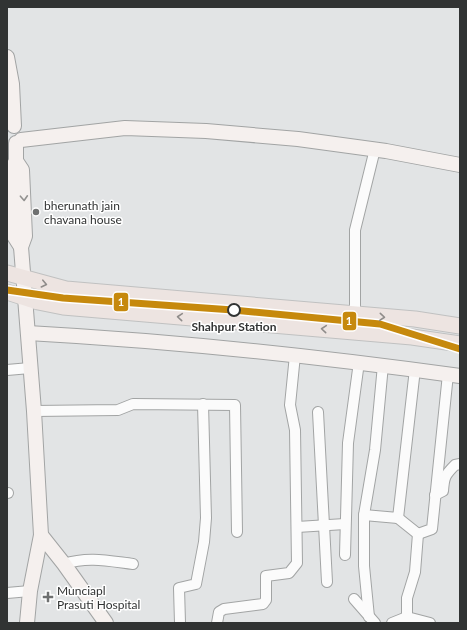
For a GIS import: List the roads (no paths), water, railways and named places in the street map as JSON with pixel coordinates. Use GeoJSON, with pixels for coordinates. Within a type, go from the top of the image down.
{"type":"FeatureCollection","features":[{"type":"Feature","properties":{"kind":"main road"},"geometry":{"type":"LineString","coordinates":[[7,273],[66,289],[355,314],[460,326]]}},
{"type":"Feature","properties":{"kind":"main road"},"geometry":{"type":"LineString","coordinates":[[7,292],[63,307],[412,337],[460,344]]}},
{"type":"Feature","properties":{"kind":"street"},"geometry":{"type":"LineString","coordinates":[[7,57],[12,84],[13,136],[16,161],[11,170],[14,236],[21,247],[34,410],[40,535],[30,590],[27,623]]}},
{"type":"Feature","properties":{"kind":"street"},"geometry":{"type":"LineString","coordinates":[[13,136],[125,120],[219,124],[395,144],[460,157]]}},
{"type":"Feature","properties":{"kind":"street"},"geometry":{"type":"LineString","coordinates":[[13,136],[125,128],[206,131],[298,139],[375,149],[460,165]]}},
{"type":"Feature","properties":{"kind":"street"},"geometry":{"type":"LineString","coordinates":[[355,314],[355,230],[375,149]]}},
{"type":"Feature","properties":{"kind":"street"},"geometry":{"type":"LineString","coordinates":[[28,333],[108,337],[295,355],[454,375],[435,495],[432,529],[418,534]]}},
{"type":"Feature","properties":{"kind":"street"},"geometry":{"type":"LineString","coordinates":[[217,623],[219,612],[224,609],[263,604],[266,600],[266,576],[285,574],[293,569],[297,563],[295,430],[290,405],[295,355]]}},
{"type":"Feature","properties":{"kind":"street"},"geometry":{"type":"LineString","coordinates":[[345,556],[348,443],[359,362]]}},
{"type":"Feature","properties":{"kind":"street"},"geometry":{"type":"LineString","coordinates":[[372,620],[364,566],[364,515],[375,450],[383,365]]}},
{"type":"Feature","properties":{"kind":"street"},"geometry":{"type":"LineString","coordinates":[[7,370],[30,368]]}},
{"type":"Feature","properties":{"kind":"street"},"geometry":{"type":"LineString","coordinates":[[398,518],[415,369]]}},
{"type":"Feature","properties":{"kind":"street"},"geometry":{"type":"LineString","coordinates":[[34,410],[118,410],[134,404],[232,403],[236,406],[237,532]]}},
{"type":"Feature","properties":{"kind":"street"},"geometry":{"type":"LineString","coordinates":[[180,623],[179,588],[196,584],[204,542],[206,462],[203,404]]}},
{"type":"Feature","properties":{"kind":"street"},"geometry":{"type":"LineString","coordinates":[[318,412],[327,582]]}},
{"type":"Feature","properties":{"kind":"street"},"geometry":{"type":"LineString","coordinates":[[435,495],[443,491],[444,478],[448,472],[455,465],[460,464]]}},
{"type":"Feature","properties":{"kind":"street"},"geometry":{"type":"LineString","coordinates":[[364,515],[398,518],[418,534]]}},
{"type":"Feature","properties":{"kind":"street"},"geometry":{"type":"LineString","coordinates":[[297,527],[345,524]]}},
{"type":"Feature","properties":{"kind":"street"},"geometry":{"type":"LineString","coordinates":[[407,617],[407,598],[415,572],[418,534]]}},
{"type":"Feature","properties":{"kind":"street"},"geometry":{"type":"LineString","coordinates":[[40,535],[64,564],[106,623]]}},
{"type":"Feature","properties":{"kind":"street"},"geometry":{"type":"LineString","coordinates":[[64,564],[78,559],[92,559],[133,564]]}},
{"type":"Feature","properties":{"kind":"street"},"geometry":{"type":"LineString","coordinates":[[7,593],[30,590]]}},
{"type":"Feature","properties":{"kind":"street"},"geometry":{"type":"LineString","coordinates":[[354,599],[372,620]]}},
{"type":"Feature","properties":{"kind":"street"},"geometry":{"type":"LineString","coordinates":[[392,623],[407,617],[430,623]]}},
{"type":"Feature","properties":{"kind":"place","name":"bherunath jain chavana house"},"geometry":{"type":"Point","coordinates":[36,212]}},
{"type":"Feature","properties":{"kind":"place","name":"Shahpur Station"},"geometry":{"type":"Point","coordinates":[234,310]}},
{"type":"Feature","properties":{"kind":"place","name":"Munciapl Prasuti Hospital"},"geometry":{"type":"Point","coordinates":[48,597]}}]}
